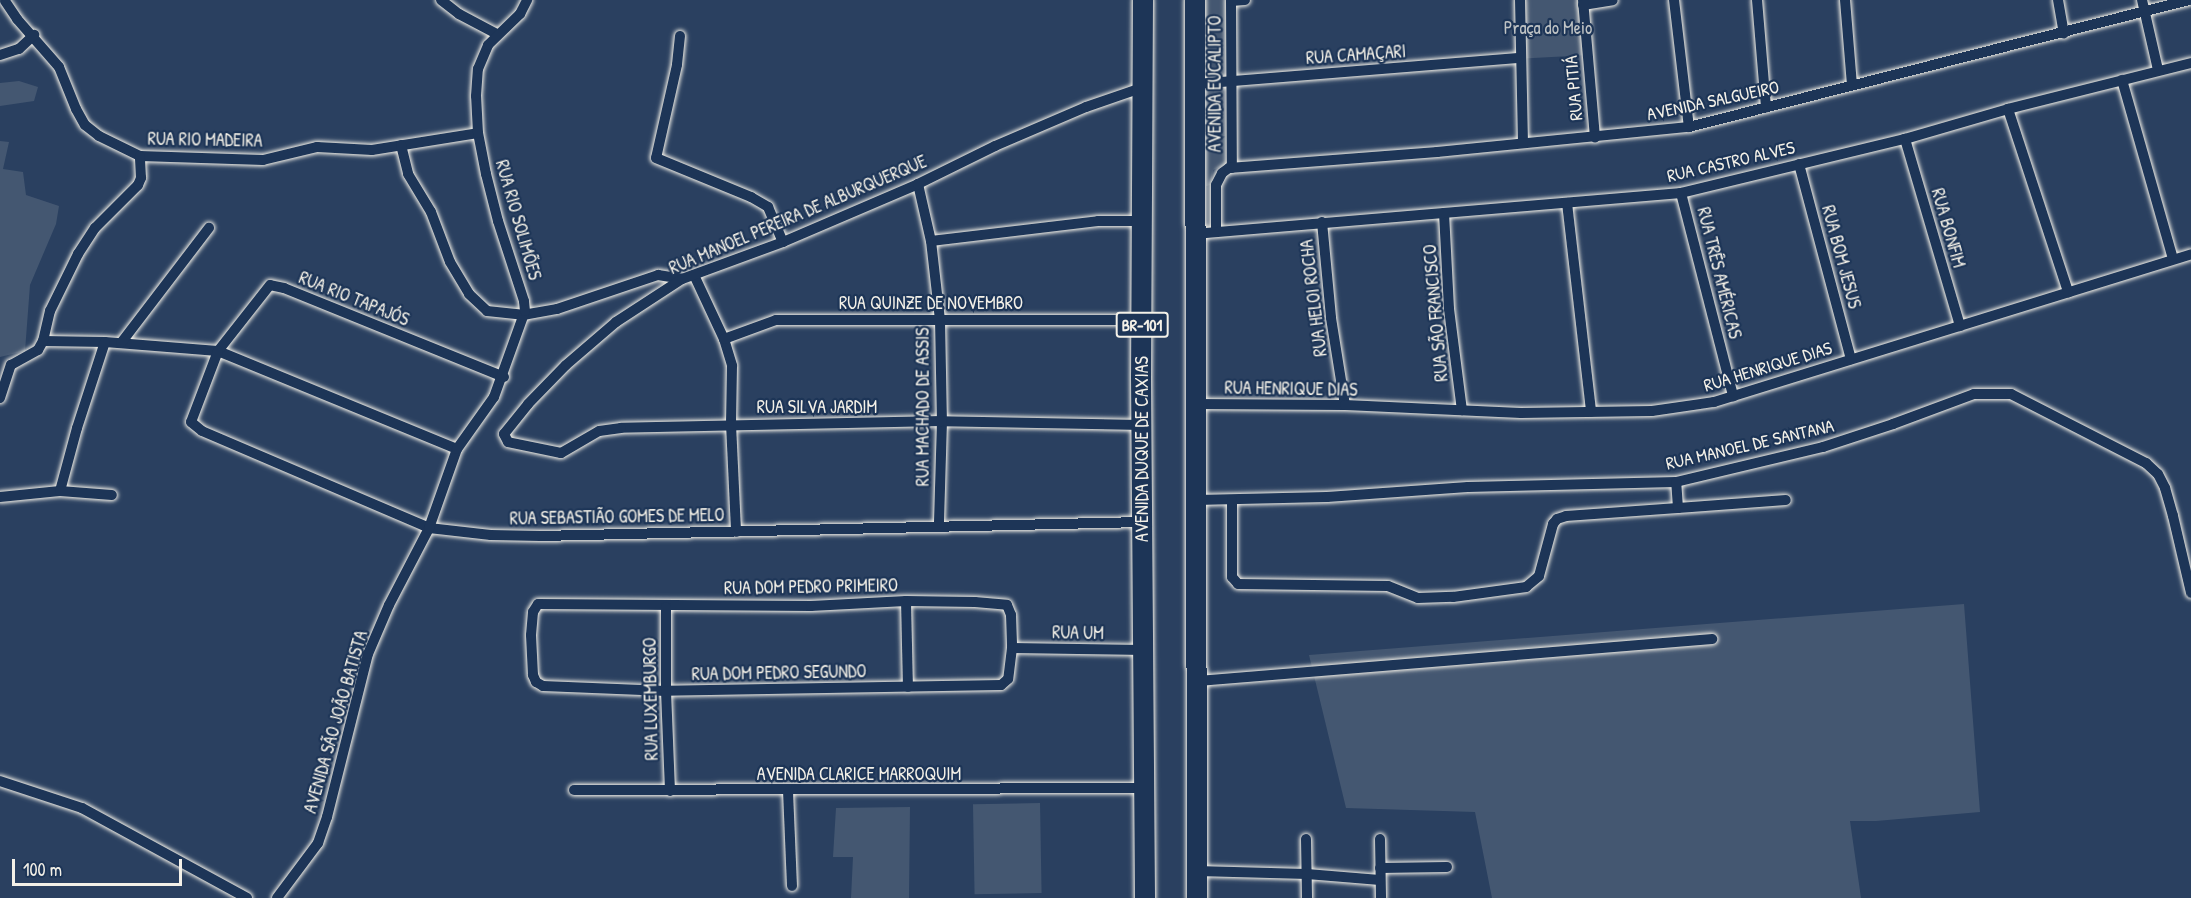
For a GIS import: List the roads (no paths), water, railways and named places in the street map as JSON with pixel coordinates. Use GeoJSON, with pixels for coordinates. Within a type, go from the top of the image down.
{"type":"FeatureCollection","features":[{"type":"Feature","properties":{"kind":"highway","name":"AVENIDA DUQUE DE CAXIAS"},"geometry":{"type":"LineString","coordinates":[[1143,0],[1142,425],[1146,898]]}},
{"type":"Feature","properties":{"kind":"highway","name":"BR-101"},"geometry":{"type":"LineString","coordinates":[[1195,0],[1197,898]]}},
{"type":"Feature","properties":{"kind":"street","name":"RUA RIO MADEIRA"},"geometry":{"type":"LineString","coordinates":[[0,5],[6,0],[17,19],[34,35],[59,67],[85,125],[99,136],[140,156],[263,160],[317,147],[372,150],[478,134]]}},
{"type":"Feature","properties":{"kind":"street"},"geometry":{"type":"LineString","coordinates":[[441,0],[459,14],[497,34]]}},
{"type":"Feature","properties":{"kind":"street","name":"RUA RIO SOLIMÕES"},"geometry":{"type":"LineString","coordinates":[[457,449],[494,397],[504,377],[523,315],[524,301],[498,221],[478,134],[476,96],[478,69],[488,45],[520,14],[527,0]]}},
{"type":"Feature","properties":{"kind":"street"},"geometry":{"type":"LineString","coordinates":[[1231,1],[1245,0]]}},
{"type":"Feature","properties":{"kind":"street"},"geometry":{"type":"LineString","coordinates":[[1520,0],[1519,58],[1523,142]]}},
{"type":"Feature","properties":{"kind":"street"},"geometry":{"type":"LineString","coordinates":[[1583,2],[1613,0]]}},
{"type":"Feature","properties":{"kind":"street"},"geometry":{"type":"LineString","coordinates":[[1674,0],[1689,127]]}},
{"type":"Feature","properties":{"kind":"street"},"geometry":{"type":"LineString","coordinates":[[1757,0],[1766,108]]}},
{"type":"Feature","properties":{"kind":"street"},"geometry":{"type":"LineString","coordinates":[[1845,0],[1852,85]]}},
{"type":"Feature","properties":{"kind":"street"},"geometry":{"type":"LineString","coordinates":[[2058,0],[2064,33]]}},
{"type":"Feature","properties":{"kind":"street","name":"AVENIDA SALGUEIRO"},"geometry":{"type":"LineString","coordinates":[[1232,168],[1689,127],[2064,33],[2143,5],[2189,0]]}},
{"type":"Feature","properties":{"kind":"street","name":"AVENIDA EUCALIPTO"},"geometry":{"type":"LineString","coordinates":[[1231,1],[1232,168]]}},
{"type":"Feature","properties":{"kind":"street","name":"RUA PITIÁ"},"geometry":{"type":"LineString","coordinates":[[1583,2],[1595,137]]}},
{"type":"Feature","properties":{"kind":"street"},"geometry":{"type":"LineString","coordinates":[[2143,5],[2158,70]]}},
{"type":"Feature","properties":{"kind":"street"},"geometry":{"type":"LineString","coordinates":[[0,55],[19,49],[34,35]]}},
{"type":"Feature","properties":{"kind":"street"},"geometry":{"type":"LineString","coordinates":[[680,36],[677,65],[656,158],[765,205],[771,211],[783,242]]}},
{"type":"Feature","properties":{"kind":"street","name":"RUA CAMAÇARI"},"geometry":{"type":"LineString","coordinates":[[1195,84],[1519,58]]}},
{"type":"Feature","properties":{"kind":"street","name":"RUA CASTRO ALVES"},"geometry":{"type":"LineString","coordinates":[[1194,234],[1681,193],[1905,139],[2008,109],[2191,63]]}},
{"type":"Feature","properties":{"kind":"street"},"geometry":{"type":"LineString","coordinates":[[2122,80],[2173,259]]}},
{"type":"Feature","properties":{"kind":"street","name":"RUA MANOEL PEREIRA DE ALBURQUERQUE"},"geometry":{"type":"LineString","coordinates":[[504,434],[528,404],[615,322],[682,279],[783,242],[918,184],[995,146],[1086,107],[1144,87]]}},
{"type":"Feature","properties":{"kind":"street"},"geometry":{"type":"LineString","coordinates":[[2008,109],[2068,292]]}},
{"type":"Feature","properties":{"kind":"street","name":"RUA BONFIM"},"geometry":{"type":"LineString","coordinates":[[1905,139],[1960,326]]}},
{"type":"Feature","properties":{"kind":"street"},"geometry":{"type":"LineString","coordinates":[[401,145],[408,174],[431,212],[450,262],[469,294],[487,311],[500,315],[523,315],[557,309],[658,275],[682,279]]}},
{"type":"Feature","properties":{"kind":"street"},"geometry":{"type":"LineString","coordinates":[[0,398],[6,366],[38,350],[43,342],[50,311],[78,254],[95,228],[138,185],[141,178],[140,156]]}},
{"type":"Feature","properties":{"kind":"street","name":"RUA BOM JESUS"},"geometry":{"type":"LineString","coordinates":[[1799,164],[1851,359]]}},
{"type":"Feature","properties":{"kind":"street"},"geometry":{"type":"LineString","coordinates":[[1216,232],[1216,185],[1225,169],[1232,168]]}},
{"type":"Feature","properties":{"kind":"street","name":"RUA MACHADO DE ASSIS"},"geometry":{"type":"LineString","coordinates":[[918,184],[932,241],[940,320],[942,421],[939,525]]}},
{"type":"Feature","properties":{"kind":"street","name":"RUA TRÊS AMÉRICAS"},"geometry":{"type":"LineString","coordinates":[[1681,193],[1733,396]]}},
{"type":"Feature","properties":{"kind":"street"},"geometry":{"type":"LineString","coordinates":[[1567,203],[1591,412]]}},
{"type":"Feature","properties":{"kind":"street","name":"RUA SÃO FRANCISCO"},"geometry":{"type":"LineString","coordinates":[[1444,213],[1449,309],[1462,410]]}},
{"type":"Feature","properties":{"kind":"street"},"geometry":{"type":"LineString","coordinates":[[932,241],[1098,221],[1142,220]]}},
{"type":"Feature","properties":{"kind":"street","name":"RUA HELOI ROCHA"},"geometry":{"type":"LineString","coordinates":[[1322,222],[1331,318],[1345,405]]}},
{"type":"Feature","properties":{"kind":"street"},"geometry":{"type":"LineString","coordinates":[[121,343],[209,228]]}},
{"type":"Feature","properties":{"kind":"street","name":"RUA HENRIQUE DIAS"},"geometry":{"type":"LineString","coordinates":[[1196,404],[1345,405],[1521,413],[1652,411],[1714,402],[2191,254]]}},
{"type":"Feature","properties":{"kind":"street"},"geometry":{"type":"LineString","coordinates":[[694,275],[724,339],[732,366],[731,424],[736,532]]}},
{"type":"Feature","properties":{"kind":"street","name":"RUA RIO TAPAJÓS"},"geometry":{"type":"LineString","coordinates":[[218,351],[267,286],[277,285],[504,377]]}},
{"type":"Feature","properties":{"kind":"street","name":"RUA QUINZE DE NOVEMBRO"},"geometry":{"type":"LineString","coordinates":[[724,339],[776,320],[1142,320]]}},
{"type":"Feature","properties":{"kind":"street"},"geometry":{"type":"LineString","coordinates":[[43,342],[105,342],[218,351],[457,449]]}},
{"type":"Feature","properties":{"kind":"street"},"geometry":{"type":"LineString","coordinates":[[60,491],[77,428],[105,342]]}},
{"type":"Feature","properties":{"kind":"street","name":"RUA SEBASTIÃO GOMES DE MELO"},"geometry":{"type":"LineString","coordinates":[[218,351],[191,416],[192,425],[429,528],[491,535],[540,536],[1143,522]]}},
{"type":"Feature","properties":{"kind":"street","name":"RUA MANOEL DE SANTANA"},"geometry":{"type":"LineString","coordinates":[[1196,500],[1468,487],[1676,482],[1822,447],[1974,394],[2011,394],[2146,463],[2158,474],[2168,498],[2191,593]]}},
{"type":"Feature","properties":{"kind":"street","name":"RUA SILVA JARDIM"},"geometry":{"type":"LineString","coordinates":[[504,434],[508,442],[513,444],[561,453],[599,431],[609,429],[731,424],[942,421],[1142,425]]}},
{"type":"Feature","properties":{"kind":"street","name":"AVENIDA SÃO JOÃO BATISTA"},"geometry":{"type":"LineString","coordinates":[[277,898],[318,843],[327,817],[368,654],[389,605],[429,528],[457,449]]}},
{"type":"Feature","properties":{"kind":"street"},"geometry":{"type":"LineString","coordinates":[[1676,482],[1678,508]]}},
{"type":"Feature","properties":{"kind":"street"},"geometry":{"type":"LineString","coordinates":[[0,497],[60,491],[112,495]]}},
{"type":"Feature","properties":{"kind":"street"},"geometry":{"type":"LineString","coordinates":[[1232,500],[1232,577],[1238,584],[1388,586],[1418,598],[1453,597],[1526,587],[1539,576],[1553,524],[1557,519],[1566,516],[1786,500]]}},
{"type":"Feature","properties":{"kind":"street"},"geometry":{"type":"LineString","coordinates":[[906,601],[908,687]]}},
{"type":"Feature","properties":{"kind":"street","name":"RUA DOM PEDRO PRIMEIRO"},"geometry":{"type":"LineString","coordinates":[[543,686],[536,682],[533,675],[531,635],[535,607],[546,603],[666,607],[811,606],[906,601],[1003,603],[1011,615],[1012,648],[1009,673]]}},
{"type":"Feature","properties":{"kind":"street","name":"RUA LUXEMBURGO"},"geometry":{"type":"LineString","coordinates":[[666,607],[666,691],[670,791]]}},
{"type":"Feature","properties":{"kind":"street"},"geometry":{"type":"LineString","coordinates":[[1198,681],[1712,639]]}},
{"type":"Feature","properties":{"kind":"street","name":"RUA UM"},"geometry":{"type":"LineString","coordinates":[[1012,648],[1144,650]]}},
{"type":"Feature","properties":{"kind":"street","name":"RUA DOM PEDRO SEGUNDO"},"geometry":{"type":"LineString","coordinates":[[543,686],[666,691],[1001,685],[1008,679],[1009,673]]}},
{"type":"Feature","properties":{"kind":"street"},"geometry":{"type":"LineString","coordinates":[[0,781],[82,808],[247,898]]}},
{"type":"Feature","properties":{"kind":"street","name":"AVENIDA CLARICE MARROQUIM"},"geometry":{"type":"LineString","coordinates":[[574,790],[1145,788]]}},
{"type":"Feature","properties":{"kind":"street"},"geometry":{"type":"LineString","coordinates":[[788,791],[792,886]]}},
{"type":"Feature","properties":{"kind":"street"},"geometry":{"type":"LineString","coordinates":[[1306,839],[1307,898]]}},
{"type":"Feature","properties":{"kind":"street"},"geometry":{"type":"LineString","coordinates":[[1380,839],[1380,898]]}},
{"type":"Feature","properties":{"kind":"street"},"geometry":{"type":"LineString","coordinates":[[1197,870],[1380,874],[1447,867]]}},
{"type":"Feature","properties":{"kind":"park label","name":"Praça do Meio"},"geometry":{"type":"Point","coordinates":[1548,28]}}]}
